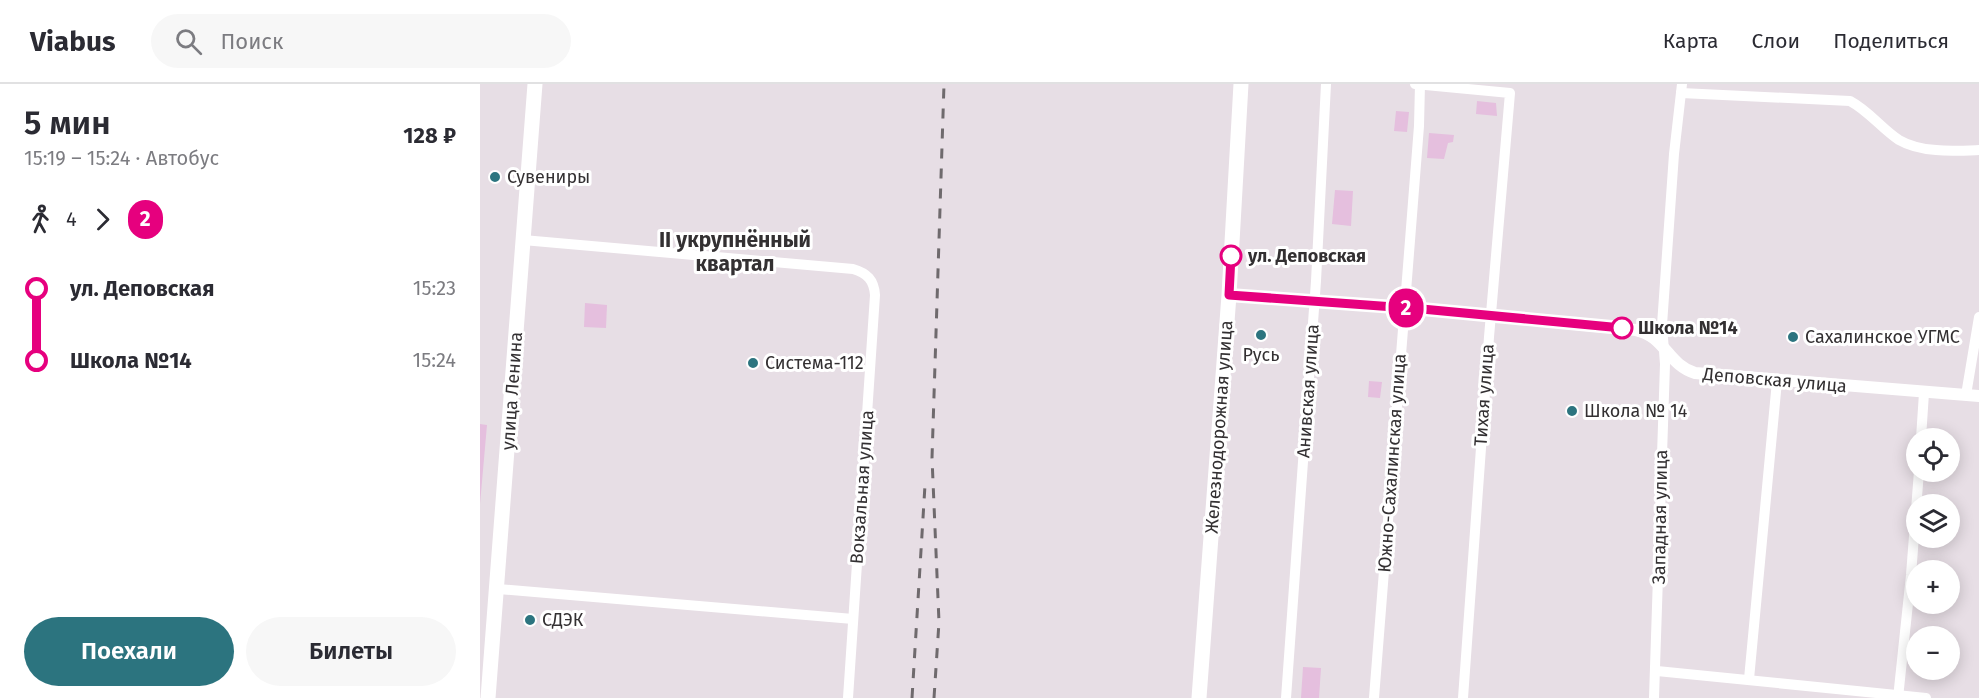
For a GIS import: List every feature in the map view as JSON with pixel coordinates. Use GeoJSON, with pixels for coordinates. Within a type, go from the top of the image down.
{"type":"FeatureCollection","features":[{"type":"Feature","properties":{"kind":"main road","name":"улица Ленина"},"geometry":{"type":"LineString","coordinates":[[488,698],[535,84]]}},
{"type":"Feature","properties":{"kind":"main road","name":"Железнодорожная улица"},"geometry":{"type":"LineString","coordinates":[[1199,698],[1229,295],[1241,84]]}},
{"type":"Feature","properties":{"kind":"street"},"geometry":{"type":"LineString","coordinates":[[1322,84],[1327,84]]}},
{"type":"Feature","properties":{"kind":"street","name":"Анивская улица"},"geometry":{"type":"LineString","coordinates":[[1286,698],[1327,84]]}},
{"type":"Feature","properties":{"kind":"street","name":"Тихая улица"},"geometry":{"type":"LineString","coordinates":[[1418,84],[1510,93],[1463,698]]}},
{"type":"Feature","properties":{"kind":"street","name":"Южно-Сахалинская улица"},"geometry":{"type":"LineString","coordinates":[[1374,698],[1419,126],[1418,84]]}},
{"type":"Feature","properties":{"kind":"street"},"geometry":{"type":"LineString","coordinates":[[1681,88],[1851,101],[1900,140],[1917,146],[1941,150],[1979,150]]}},
{"type":"Feature","properties":{"kind":"street","name":"Западная улица"},"geometry":{"type":"LineString","coordinates":[[1654,698],[1665,364],[1663,320],[1674,154],[1681,88]]}},
{"type":"Feature","properties":{"kind":"street","name":"Вокзальная улица"},"geometry":{"type":"LineString","coordinates":[[523,240],[852,269],[869,277],[875,295],[848,698]]}},
{"type":"Feature","properties":{"kind":"street","name":"Деповская улица"},"geometry":{"type":"LineString","coordinates":[[1229,295],[1404,308],[1636,330],[1653,336],[1677,364],[1695,373],[1979,396]]}},
{"type":"Feature","properties":{"kind":"street"},"geometry":{"type":"LineString","coordinates":[[1966,395],[1979,317]]}},
{"type":"Feature","properties":{"kind":"street"},"geometry":{"type":"LineString","coordinates":[[1749,679],[1777,381]]}},
{"type":"Feature","properties":{"kind":"street"},"geometry":{"type":"LineString","coordinates":[[1922,428],[1924,393]]}},
{"type":"Feature","properties":{"kind":"street"},"geometry":{"type":"LineString","coordinates":[[1898,696],[1918,482]]}},
{"type":"Feature","properties":{"kind":"street"},"geometry":{"type":"LineString","coordinates":[[498,589],[853,619]]}},
{"type":"Feature","properties":{"kind":"street"},"geometry":{"type":"LineString","coordinates":[[1656,671],[1926,698]]}},
{"type":"Feature","properties":{"kind":"shaded area"},"geometry":{"type":"Polygon","coordinates":[[[1477,101],[1496,103],[1497,116],[1476,114],[1477,101]]]}},
{"type":"Feature","properties":{"kind":"shaded area"},"geometry":{"type":"Polygon","coordinates":[[[1396,111],[1409,112],[1407,132],[1394,131],[1396,111]]]}},
{"type":"Feature","properties":{"kind":"shaded area"},"geometry":{"type":"Polygon","coordinates":[[[1429,133],[1454,135],[1453,142],[1448,143],[1444,159],[1427,158],[1429,133]]]}},
{"type":"Feature","properties":{"kind":"shaded area"},"geometry":{"type":"Polygon","coordinates":[[[1335,190],[1353,191],[1351,226],[1332,224],[1335,190]]]}},
{"type":"Feature","properties":{"kind":"shaded area"},"geometry":{"type":"Polygon","coordinates":[[[585,303],[607,305],[606,328],[584,327],[585,303]]]}},
{"type":"Feature","properties":{"kind":"shaded area"},"geometry":{"type":"Polygon","coordinates":[[[1369,381],[1382,382],[1380,398],[1368,397],[1369,381]]]}},
{"type":"Feature","properties":{"kind":"shaded area"},"geometry":{"type":"Polygon","coordinates":[[[480,424],[487,425],[480,504],[480,424]]]}},
{"type":"Feature","properties":{"kind":"shaded area"},"geometry":{"type":"Polygon","coordinates":[[[1303,667],[1321,668],[1319,698],[1301,698],[1303,667]]]}},
{"type":"Feature","properties":{"kind":"railway"},"geometry":{"type":"LineString","coordinates":[[934,698],[939,622],[932,458],[944,84]]}},
{"type":"Feature","properties":{"kind":"railway"},"geometry":{"type":"LineString","coordinates":[[912,698],[925,485]]}},
{"type":"Feature","properties":{"kind":"bus line","name":"2"},"geometry":{"type":"LineString","coordinates":[[1231,256],[1229,295],[1422,309],[1622,328]]}},
{"type":"Feature","properties":{"kind":"place","name":"Сувениры"},"geometry":{"type":"Point","coordinates":[495,177]}},
{"type":"Feature","properties":{"kind":"place","name":"ул. Деповская"},"geometry":{"type":"Point","coordinates":[1231,256]}},
{"type":"Feature","properties":{"kind":"place","name":"Школа №14"},"geometry":{"type":"Point","coordinates":[1622,328]}},
{"type":"Feature","properties":{"kind":"place","name":"Русь"},"geometry":{"type":"Point","coordinates":[1261,335]}},
{"type":"Feature","properties":{"kind":"place","name":"Сахалинское УГМС"},"geometry":{"type":"Point","coordinates":[1793,337]}},
{"type":"Feature","properties":{"kind":"place","name":"Система-112"},"geometry":{"type":"Point","coordinates":[753,363]}},
{"type":"Feature","properties":{"kind":"place","name":"Школа № 14"},"geometry":{"type":"Point","coordinates":[1572,411]}},
{"type":"Feature","properties":{"kind":"place","name":"СДЭК"},"geometry":{"type":"Point","coordinates":[530,620]}},
{"type":"Feature","properties":{"kind":"district","name":"II укрупнённый квартал"},"geometry":{"type":"Point","coordinates":[735,252]}}]}
